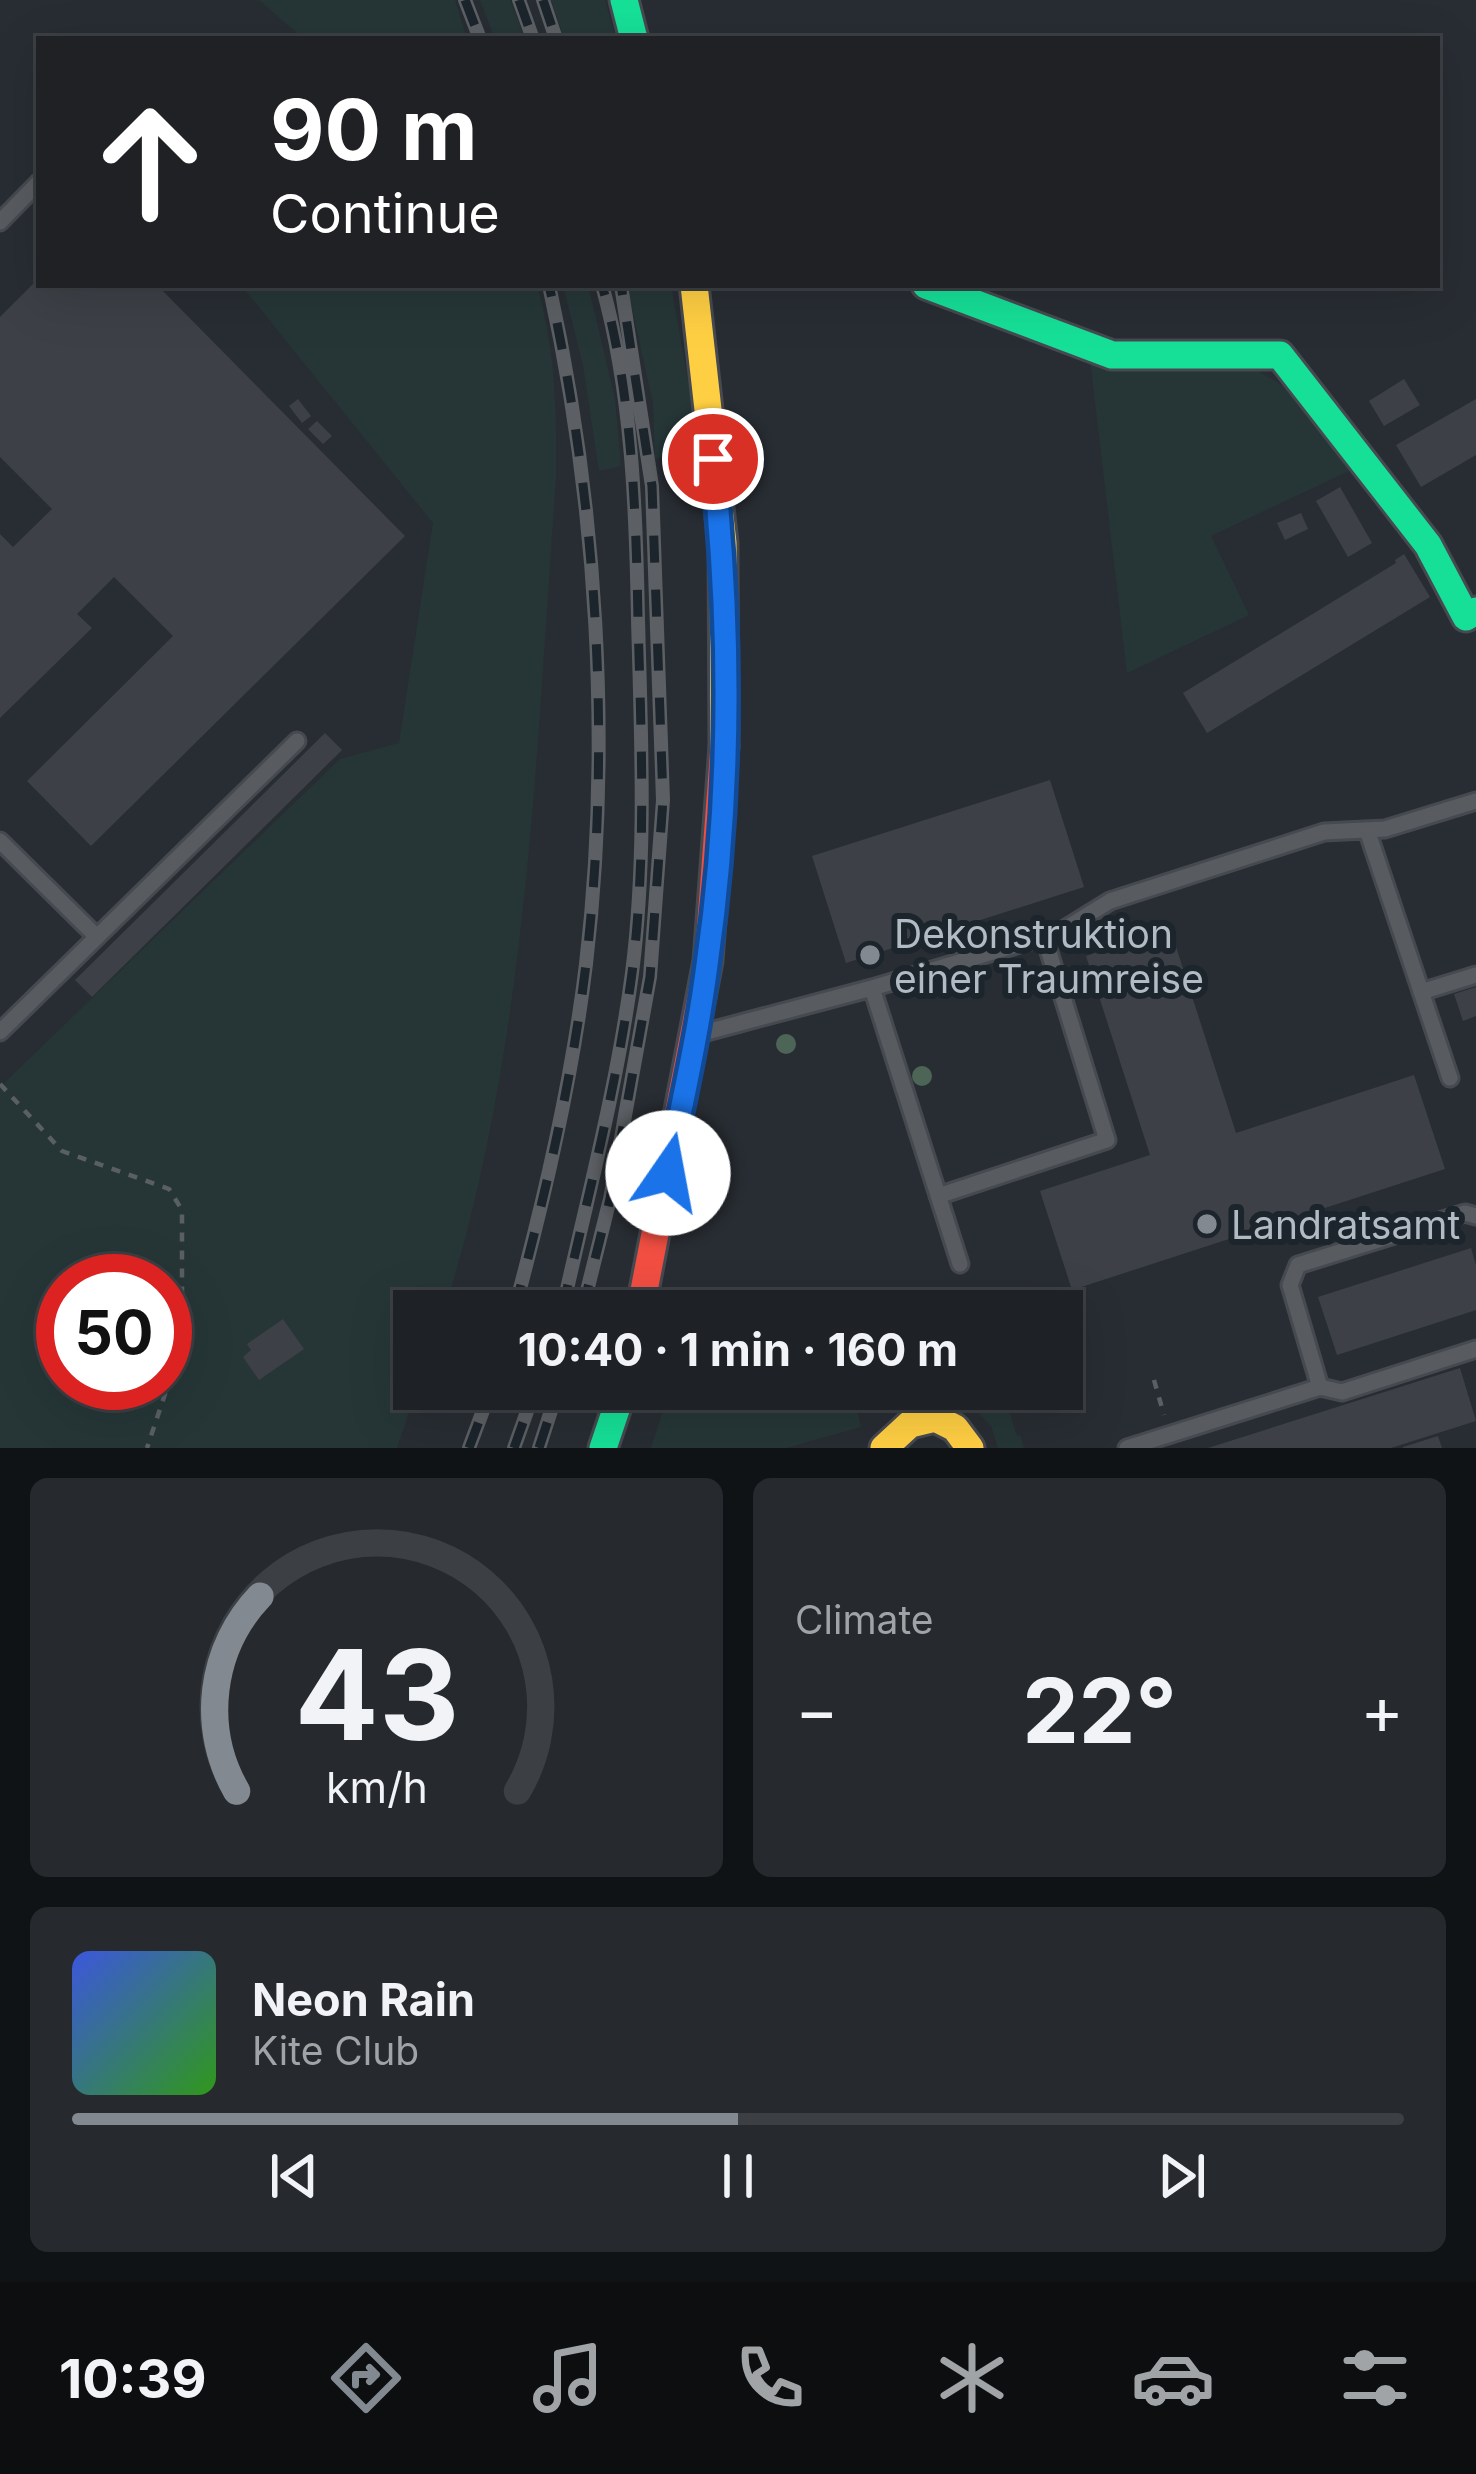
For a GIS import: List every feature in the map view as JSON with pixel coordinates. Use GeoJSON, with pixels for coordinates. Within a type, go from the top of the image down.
{"type":"FeatureCollection","features":[{"type":"Feature","properties":{"kind":"main road"},"geometry":{"type":"LineString","coordinates":[[624,0],[633,36]]}},
{"type":"Feature","properties":{"kind":"main road"},"geometry":{"type":"LineString","coordinates":[[644,1290],[708,961],[724,781],[723,543],[694,288]]}},
{"type":"Feature","properties":{"kind":"main road"},"geometry":{"type":"LineString","coordinates":[[934,288],[1112,355],[1280,356],[1429,545],[1466,617],[1476,610]]}},
{"type":"Feature","properties":{"kind":"main road"},"geometry":{"type":"LineString","coordinates":[[603,1448],[616,1410]]}},
{"type":"Feature","properties":{"kind":"main road"},"geometry":{"type":"LineString","coordinates":[[884,1448],[910,1424],[935,1418],[955,1428],[970,1448]]}},
{"type":"Feature","properties":{"kind":"lane"},"geometry":{"type":"LineString","coordinates":[[0,222],[36,185]]}},
{"type":"Feature","properties":{"kind":"lane"},"geometry":{"type":"LineString","coordinates":[[0,1031],[297,741]]}},
{"type":"Feature","properties":{"kind":"lane"},"geometry":{"type":"LineString","coordinates":[[696,1035],[1060,932],[1110,901],[1324,832],[1384,829],[1476,801]]}},
{"type":"Feature","properties":{"kind":"lane"},"geometry":{"type":"LineString","coordinates":[[1367,830],[1450,1078]]}},
{"type":"Feature","properties":{"kind":"lane"},"geometry":{"type":"LineString","coordinates":[[0,841],[97,937]]}},
{"type":"Feature","properties":{"kind":"lane"},"geometry":{"type":"LineString","coordinates":[[938,1196],[1107,1140],[1044,936]]}},
{"type":"Feature","properties":{"kind":"lane"},"geometry":{"type":"LineString","coordinates":[[1421,992],[1476,975]]}},
{"type":"Feature","properties":{"kind":"lane"},"geometry":{"type":"LineString","coordinates":[[872,988],[960,1264]]}},
{"type":"Feature","properties":{"kind":"lane"},"geometry":{"type":"LineString","coordinates":[[1319,1387],[1290,1285],[1298,1265],[1465,1214],[1476,1216]]}},
{"type":"Feature","properties":{"kind":"lane"},"geometry":{"type":"LineString","coordinates":[[1127,1448],[1319,1387],[1342,1392],[1476,1348]]}},
{"type":"Feature","properties":{"kind":"path"},"geometry":{"type":"LineString","coordinates":[[0,1084],[62,1151],[169,1189],[182,1210],[182,1298],[173,1370],[147,1448]]}},
{"type":"Feature","properties":{"kind":"path"},"geometry":{"type":"LineString","coordinates":[[1154,1380],[1157,1392]]}},
{"type":"Feature","properties":{"kind":"shaded area"},"geometry":{"type":"Polygon","coordinates":[[[259,0],[455,0],[466,36],[301,36],[259,0]]]}},
{"type":"Feature","properties":{"kind":"shaded area"},"geometry":{"type":"Polygon","coordinates":[[[480,0],[510,0],[524,36],[494,36],[480,0]]]}},
{"type":"Feature","properties":{"kind":"shaded area"},"geometry":{"type":"Polygon","coordinates":[[[551,0],[605,0],[615,36],[563,36],[551,0]]]}},
{"type":"Feature","properties":{"kind":"shaded area"},"geometry":{"type":"Polygon","coordinates":[[[243,288],[538,288],[551,356],[556,477],[524,898],[494,1108],[450,1290],[393,1290],[393,1410],[410,1410],[397,1448],[0,1448],[0,1087],[340,759],[399,743],[433,523],[243,288]]]}},
{"type":"Feature","properties":{"kind":"shaded area"},"geometry":{"type":"Polygon","coordinates":[[[564,288],[589,288],[615,399],[621,466],[599,471],[583,365],[564,288]]]}},
{"type":"Feature","properties":{"kind":"shaded area"},"geometry":{"type":"Polygon","coordinates":[[[628,288],[672,288],[700,449],[655,459],[653,403],[628,288]]]}},
{"type":"Feature","properties":{"kind":"shaded area"},"geometry":{"type":"Polygon","coordinates":[[[1089,351],[1258,371],[1287,388],[1355,468],[1211,536],[1249,615],[1127,673],[1089,351]]]}},
{"type":"Feature","properties":{"kind":"shaded area"},"geometry":{"type":"Polygon","coordinates":[[[663,1410],[857,1410],[861,1427],[786,1448],[651,1448],[663,1410]]]}},
{"type":"Feature","properties":{"kind":"shaded area"},"geometry":{"type":"Polygon","coordinates":[[[976,1410],[1009,1410],[1024,1448],[998,1448],[991,1426],[976,1410]]]}},
{"type":"Feature","properties":{"kind":"building"},"geometry":{"type":"Polygon","coordinates":[[[36,281],[36,288],[160,288],[405,536],[91,846],[27,781],[173,636],[114,577],[77,614],[92,628],[0,718],[0,534],[13,547],[52,509],[0,457],[0,317],[36,281]]]}},
{"type":"Feature","properties":{"kind":"building"},"geometry":{"type":"Polygon","coordinates":[[[1404,379],[1420,405],[1384,426],[1369,401],[1404,379]]]}},
{"type":"Feature","properties":{"kind":"building"},"geometry":{"type":"Polygon","coordinates":[[[298,399],[311,416],[302,423],[289,406],[298,399]]]}},
{"type":"Feature","properties":{"kind":"building"},"geometry":{"type":"Polygon","coordinates":[[[1476,399],[1476,455],[1421,487],[1396,445],[1476,399]]]}},
{"type":"Feature","properties":{"kind":"building"},"geometry":{"type":"Polygon","coordinates":[[[317,421],[332,436],[323,444],[308,429],[317,421]]]}},
{"type":"Feature","properties":{"kind":"building"},"geometry":{"type":"Polygon","coordinates":[[[1340,487],[1372,543],[1348,557],[1316,501],[1340,487]]]}},
{"type":"Feature","properties":{"kind":"building"},"geometry":{"type":"Polygon","coordinates":[[[1301,513],[1308,529],[1285,540],[1277,523],[1301,513]]]}},
{"type":"Feature","properties":{"kind":"building"},"geometry":{"type":"Polygon","coordinates":[[[1404,554],[1430,597],[1207,733],[1183,693],[1404,554]]]}},
{"type":"Feature","properties":{"kind":"building"},"geometry":{"type":"Polygon","coordinates":[[[325,733],[342,750],[92,997],[75,980],[325,733]]]}},
{"type":"Feature","properties":{"kind":"building"},"geometry":{"type":"Polygon","coordinates":[[[1050,780],[1084,887],[846,963],[812,856],[1050,780]]]}},
{"type":"Feature","properties":{"kind":"building"},"geometry":{"type":"Polygon","coordinates":[[[1170,928],[1236,1133],[1414,1075],[1445,1169],[1072,1290],[1040,1191],[1150,1155],[1086,956],[1170,928]]]}},
{"type":"Feature","properties":{"kind":"building"},"geometry":{"type":"Polygon","coordinates":[[[1476,987],[1476,1016],[1463,1021],[1454,994],[1476,987]]]}},
{"type":"Feature","properties":{"kind":"building"},"geometry":{"type":"Polygon","coordinates":[[[1471,1248],[1476,1265],[1476,1310],[1337,1355],[1318,1297],[1471,1248]]]}},
{"type":"Feature","properties":{"kind":"building"},"geometry":{"type":"Polygon","coordinates":[[[283,1319],[304,1349],[259,1380],[243,1357],[251,1350],[247,1344],[283,1319]]]}},
{"type":"Feature","properties":{"kind":"building"},"geometry":{"type":"Polygon","coordinates":[[[1460,1368],[1476,1421],[1391,1448],[1208,1448],[1460,1368]]]}},
{"type":"Feature","properties":{"kind":"building"},"geometry":{"type":"Polygon","coordinates":[[[1438,1436],[1442,1448],[1403,1448],[1403,1447],[1438,1436]]]}},
{"type":"Feature","properties":{"kind":"railway"},"geometry":{"type":"LineString","coordinates":[[465,0],[479,36]]}},
{"type":"Feature","properties":{"kind":"railway"},"geometry":{"type":"LineString","coordinates":[[519,0],[532,36]]}},
{"type":"Feature","properties":{"kind":"railway"},"geometry":{"type":"LineString","coordinates":[[543,0],[555,36]]}},
{"type":"Feature","properties":{"kind":"railway"},"geometry":{"type":"LineString","coordinates":[[519,1290],[573,1052],[586,964],[598,795],[589,537],[550,288]]}},
{"type":"Feature","properties":{"kind":"railway"},"geometry":{"type":"LineString","coordinates":[[567,1290],[618,1058],[640,884],[634,493],[620,367],[603,288]]}},
{"type":"Feature","properties":{"kind":"railway"},"geometry":{"type":"LineString","coordinates":[[587,1290],[610,1199],[650,977],[663,800],[652,486],[621,288]]}},
{"type":"Feature","properties":{"kind":"railway"},"geometry":{"type":"LineString","coordinates":[[469,1448],[483,1410]]}},
{"type":"Feature","properties":{"kind":"railway"},"geometry":{"type":"LineString","coordinates":[[514,1448],[528,1410]]}},
{"type":"Feature","properties":{"kind":"railway"},"geometry":{"type":"LineString","coordinates":[[539,1448],[551,1410]]}},
{"type":"Feature","properties":{"kind":"traffic: fast"},"geometry":{"type":"LineString","coordinates":[[624,0],[633,36]]}},
{"type":"Feature","properties":{"kind":"traffic: fast"},"geometry":{"type":"LineString","coordinates":[[934,288],[1112,355],[1280,355],[1428,545],[1466,617],[1476,611]]}},
{"type":"Feature","properties":{"kind":"traffic: fast"},"geometry":{"type":"LineString","coordinates":[[603,1448],[616,1410]]}},
{"type":"Feature","properties":{"kind":"traffic: slow"},"geometry":{"type":"LineString","coordinates":[[694,288],[723,543],[724,746]]}},
{"type":"Feature","properties":{"kind":"traffic: slow"},"geometry":{"type":"LineString","coordinates":[[884,1448],[910,1424],[935,1418],[955,1428],[970,1448]]}},
{"type":"Feature","properties":{"kind":"traffic: jam"},"geometry":{"type":"LineString","coordinates":[[644,1290],[708,961],[724,746]]}},
{"type":"Feature","properties":{"kind":"place","name":"Dekonstruktion einer Traumreise"},"geometry":{"type":"Point","coordinates":[870,955]}},
{"type":"Feature","properties":{"kind":"place","name":"Landratsamt"},"geometry":{"type":"Point","coordinates":[1207,1224]}},
{"type":"Feature","properties":{"kind":"route"},"geometry":{"type":"LineString","coordinates":[[668,1173],[708,961],[724,781],[723,543],[713,459]]}}]}
